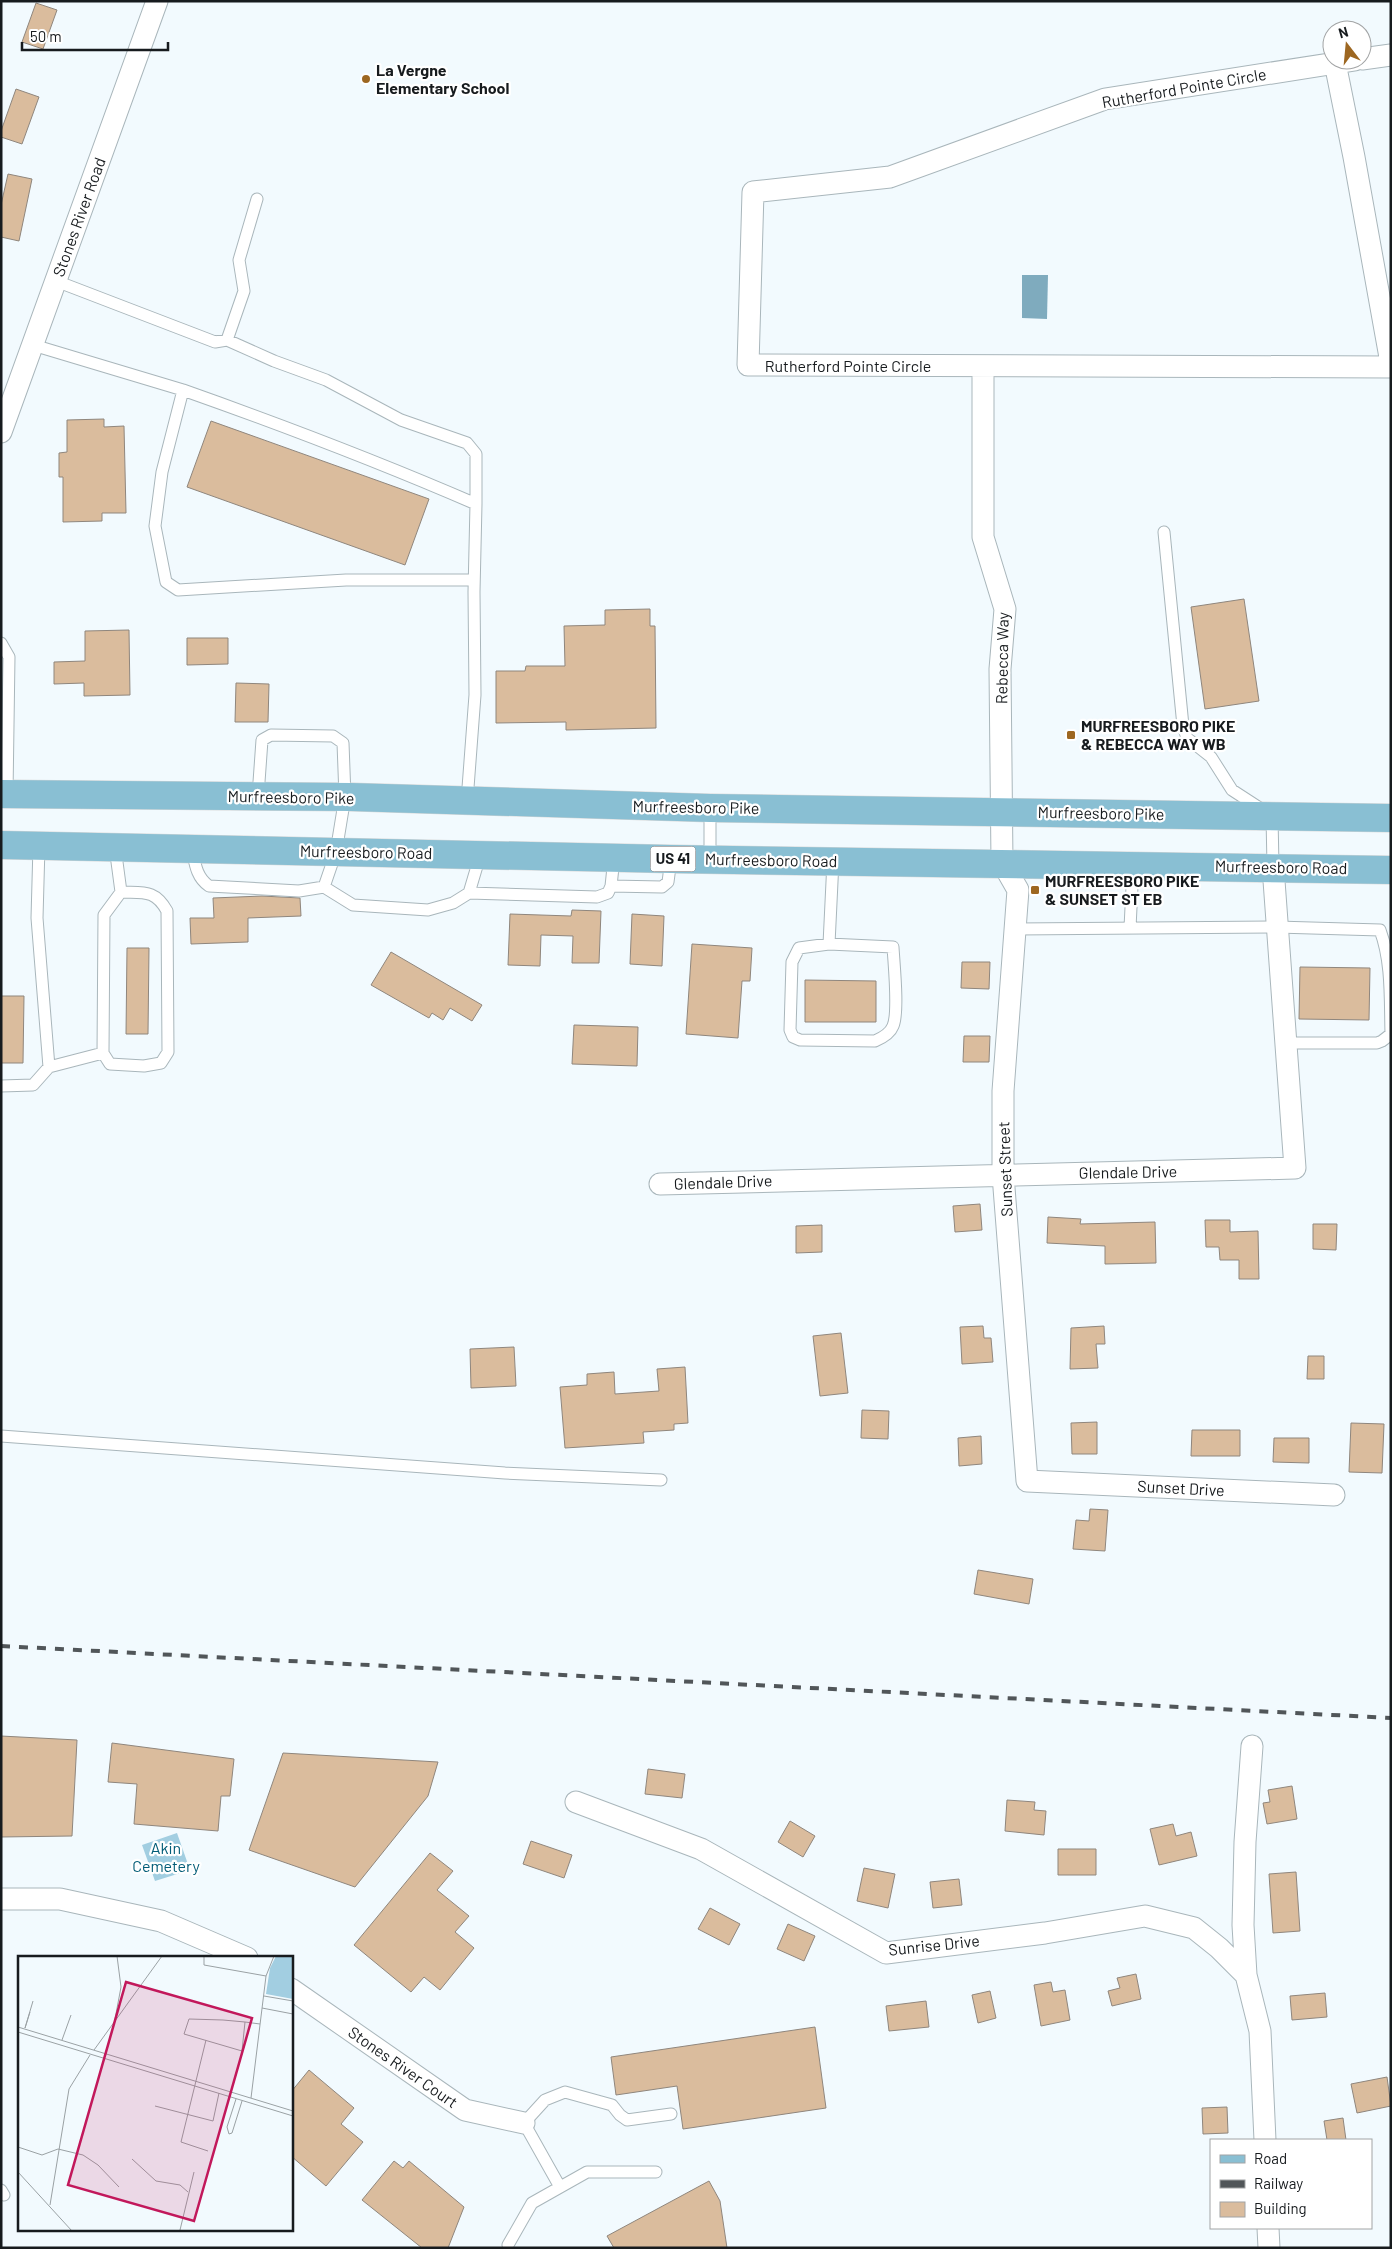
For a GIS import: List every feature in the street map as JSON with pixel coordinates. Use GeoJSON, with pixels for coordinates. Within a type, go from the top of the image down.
{"type":"FeatureCollection","features":[{"type":"Feature","properties":{"kind":"main road","name":"Murfreesboro Pike"},"geometry":{"type":"LineString","coordinates":[[4,794],[345,797],[710,808],[1391,818]]}},
{"type":"Feature","properties":{"kind":"main road","name":"Murfreesboro Road"},"geometry":{"type":"LineString","coordinates":[[1,845],[614,858],[1134,864],[1391,870]]}},
{"type":"Feature","properties":{"kind":"street","name":"Stones River Road"},"geometry":{"type":"LineString","coordinates":[[1,432],[157,1]]}},
{"type":"Feature","properties":{"kind":"street"},"geometry":{"type":"LineString","coordinates":[[1372,58],[1391,55]]}},
{"type":"Feature","properties":{"kind":"street","name":"Rutherford Pointe Circle"},"geometry":{"type":"LineString","coordinates":[[1322,65],[1105,99],[890,177],[753,192],[748,365],[1391,367]]}},
{"type":"Feature","properties":{"kind":"street","name":"Rutherford Pointe Circle"},"geometry":{"type":"LineString","coordinates":[[1346,70],[1391,363]]}},
{"type":"Feature","properties":{"kind":"street","name":"Rebecca Way"},"geometry":{"type":"LineString","coordinates":[[983,366],[983,537],[1005,610],[1000,669],[1002,862]]}},
{"type":"Feature","properties":{"kind":"street","name":"Sunset Street"},"geometry":{"type":"LineString","coordinates":[[1002,862],[1018,890],[1003,1091],[1003,1175],[1027,1481]]}},
{"type":"Feature","properties":{"kind":"street","name":"Glendale Drive"},"geometry":{"type":"LineString","coordinates":[[660,1184],[1295,1168],[1273,867]]}},
{"type":"Feature","properties":{"kind":"street","name":"Sunset Drive"},"geometry":{"type":"LineString","coordinates":[[1027,1481],[1334,1494]]}},
{"type":"Feature","properties":{"kind":"street"},"geometry":{"type":"LineString","coordinates":[[1252,1746],[1245,1842],[1243,1925],[1246,1975],[1260,2032],[1265,2139]]}},
{"type":"Feature","properties":{"kind":"street","name":"Sunrise Drive"},"geometry":{"type":"LineString","coordinates":[[576,1802],[701,1849],[886,1953],[1045,1933],[1146,1916],[1194,1928],[1219,1948],[1246,1975]]}},
{"type":"Feature","properties":{"kind":"street"},"geometry":{"type":"LineString","coordinates":[[1,1899],[60,1899],[161,1921],[242,1956]]}},
{"type":"Feature","properties":{"kind":"street","name":"Stones River Court"},"geometry":{"type":"LineString","coordinates":[[292,1990],[465,2110],[524,2123]]}},
{"type":"Feature","properties":{"kind":"street"},"geometry":{"type":"LineString","coordinates":[[1268,2229],[1269,2248]]}},
{"type":"Feature","properties":{"kind":"lane"},"geometry":{"type":"LineString","coordinates":[[227,340],[244,291],[239,260],[257,199]]}},
{"type":"Feature","properties":{"kind":"lane"},"geometry":{"type":"LineString","coordinates":[[56,281],[215,342],[227,340],[274,361],[326,380],[401,420],[467,443],[476,454],[475,695],[467,800]]}},
{"type":"Feature","properties":{"kind":"lane"},"geometry":{"type":"LineString","coordinates":[[33,344],[183,390],[262,418],[403,472],[476,504]]}},
{"type":"Feature","properties":{"kind":"lane"},"geometry":{"type":"LineString","coordinates":[[183,390],[162,472],[155,526],[166,582],[178,590],[346,580],[474,580]]}},
{"type":"Feature","properties":{"kind":"lane"},"geometry":{"type":"LineString","coordinates":[[1164,532],[1183,726],[1187,738],[1211,758],[1232,790],[1272,816],[1273,867]]}},
{"type":"Feature","properties":{"kind":"lane"},"geometry":{"type":"LineString","coordinates":[[1,643],[9,657],[4,750],[4,794]]}},
{"type":"Feature","properties":{"kind":"lane"},"geometry":{"type":"LineString","coordinates":[[258,796],[262,740],[271,735],[334,736],[343,743],[345,797],[336,852],[324,887]]}},
{"type":"Feature","properties":{"kind":"lane"},"geometry":{"type":"LineString","coordinates":[[710,808],[710,859]]}},
{"type":"Feature","properties":{"kind":"lane"},"geometry":{"type":"LineString","coordinates":[[39,846],[37,918],[49,1067]]}},
{"type":"Feature","properties":{"kind":"lane"},"geometry":{"type":"LineString","coordinates":[[115,847],[121,892],[104,915],[103,1053],[110,1064],[144,1066],[161,1062],[168,1052],[167,911],[161,900],[150,894],[121,892]]}},
{"type":"Feature","properties":{"kind":"lane"},"geometry":{"type":"LineString","coordinates":[[192,849],[198,875],[202,882],[209,886],[299,891],[324,887],[353,905],[428,910],[453,903],[469,893],[597,898],[608,893],[611,886],[614,858]]}},
{"type":"Feature","properties":{"kind":"lane"},"geometry":{"type":"LineString","coordinates":[[469,893],[481,855]]}},
{"type":"Feature","properties":{"kind":"lane"},"geometry":{"type":"LineString","coordinates":[[611,886],[662,887],[668,882],[671,859]]}},
{"type":"Feature","properties":{"kind":"lane"},"geometry":{"type":"LineString","coordinates":[[829,944],[833,861]]}},
{"type":"Feature","properties":{"kind":"lane"},"geometry":{"type":"LineString","coordinates":[[1130,928],[1134,864]]}},
{"type":"Feature","properties":{"kind":"lane"},"geometry":{"type":"LineString","coordinates":[[1015,929],[1277,927],[1380,930],[1387,946],[1389,960],[1391,1034],[1382,1042],[1377,1043],[1286,1043]]}},
{"type":"Feature","properties":{"kind":"lane"},"geometry":{"type":"LineString","coordinates":[[829,944],[893,947],[895,1015],[893,1027],[885,1037],[875,1041],[800,1040],[793,1037],[790,1030],[792,962],[799,948],[829,944]]}},
{"type":"Feature","properties":{"kind":"lane"},"geometry":{"type":"LineString","coordinates":[[1,1086],[33,1085],[49,1067],[103,1053]]}},
{"type":"Feature","properties":{"kind":"lane"},"geometry":{"type":"LineString","coordinates":[[1,1436],[505,1473],[661,1480]]}},
{"type":"Feature","properties":{"kind":"lane"},"geometry":{"type":"LineString","coordinates":[[560,2187],[524,2123],[545,2100],[565,2092],[612,2106],[627,2120],[671,2114]]}},
{"type":"Feature","properties":{"kind":"lane"},"geometry":{"type":"LineString","coordinates":[[508,2245],[532,2203],[587,2172],[656,2172]]}},
{"type":"Feature","properties":{"kind":"green space","name":"Akin Cemetery"},"geometry":{"type":"Polygon","coordinates":[[[177,1833],[190,1870],[155,1881],[142,1845],[177,1833]]]}},
{"type":"Feature","properties":{"kind":"shaded area"},"geometry":{"type":"Polygon","coordinates":[[[1022,275],[1048,275],[1047,319],[1022,318],[1022,275]]]}},
{"type":"Feature","properties":{"kind":"building"},"geometry":{"type":"Polygon","coordinates":[[[36,3],[57,10],[43,49],[22,42],[36,3]]]}},
{"type":"Feature","properties":{"kind":"building"},"geometry":{"type":"Polygon","coordinates":[[[16,89],[39,97],[22,144],[1,137],[1,131],[16,89]]]}},
{"type":"Feature","properties":{"kind":"building"},"geometry":{"type":"Polygon","coordinates":[[[8,174],[32,179],[19,241],[1,237],[1,205],[8,174]]]}},
{"type":"Feature","properties":{"kind":"building"},"geometry":{"type":"Polygon","coordinates":[[[104,419],[104,427],[124,426],[126,513],[102,513],[102,521],[63,522],[63,477],[59,477],[59,453],[67,452],[67,420],[104,419]]]}},
{"type":"Feature","properties":{"kind":"building"},"geometry":{"type":"Polygon","coordinates":[[[211,421],[429,499],[405,565],[187,487],[211,421]]]}},
{"type":"Feature","properties":{"kind":"building"},"geometry":{"type":"Polygon","coordinates":[[[1244,599],[1259,701],[1205,709],[1191,607],[1244,599]]]}},
{"type":"Feature","properties":{"kind":"building"},"geometry":{"type":"Polygon","coordinates":[[[650,609],[650,626],[655,626],[656,728],[566,730],[566,722],[496,723],[496,671],[525,671],[526,666],[565,666],[564,626],[605,625],[605,610],[650,609]]]}},
{"type":"Feature","properties":{"kind":"building"},"geometry":{"type":"Polygon","coordinates":[[[129,630],[130,695],[84,696],[84,683],[54,684],[54,662],[85,661],[85,631],[129,630]]]}},
{"type":"Feature","properties":{"kind":"building"},"geometry":{"type":"Polygon","coordinates":[[[187,638],[228,638],[228,664],[187,665],[187,638]]]}},
{"type":"Feature","properties":{"kind":"building"},"geometry":{"type":"Polygon","coordinates":[[[236,683],[269,684],[268,722],[235,722],[236,683]]]}},
{"type":"Feature","properties":{"kind":"building"},"geometry":{"type":"Polygon","coordinates":[[[262,896],[300,898],[301,916],[248,918],[248,942],[191,944],[190,918],[214,918],[213,898],[262,896]]]}},
{"type":"Feature","properties":{"kind":"building"},"geometry":{"type":"Polygon","coordinates":[[[572,910],[601,911],[599,963],[572,963],[573,936],[541,935],[540,966],[508,965],[510,914],[571,916],[572,910]]]}},
{"type":"Feature","properties":{"kind":"building"},"geometry":{"type":"Polygon","coordinates":[[[632,914],[664,916],[662,966],[630,964],[632,914]]]}},
{"type":"Feature","properties":{"kind":"building"},"geometry":{"type":"Polygon","coordinates":[[[692,944],[752,948],[750,981],[742,981],[738,1038],[686,1034],[692,944]]]}},
{"type":"Feature","properties":{"kind":"building"},"geometry":{"type":"Polygon","coordinates":[[[127,948],[149,948],[148,1034],[126,1034],[127,948]]]}},
{"type":"Feature","properties":{"kind":"building"},"geometry":{"type":"Polygon","coordinates":[[[391,952],[482,1005],[472,1021],[450,1008],[443,1020],[432,1013],[429,1018],[371,985],[391,952]]]}},
{"type":"Feature","properties":{"kind":"building"},"geometry":{"type":"Polygon","coordinates":[[[962,962],[990,962],[989,989],[961,988],[962,962]]]}},
{"type":"Feature","properties":{"kind":"building"},"geometry":{"type":"Polygon","coordinates":[[[1300,967],[1370,968],[1369,1020],[1299,1019],[1300,967]]]}},
{"type":"Feature","properties":{"kind":"building"},"geometry":{"type":"Polygon","coordinates":[[[805,980],[876,981],[876,1022],[805,1022],[805,980]]]}},
{"type":"Feature","properties":{"kind":"building"},"geometry":{"type":"Polygon","coordinates":[[[1,996],[24,996],[23,1063],[1,1063],[1,996]]]}},
{"type":"Feature","properties":{"kind":"building"},"geometry":{"type":"Polygon","coordinates":[[[574,1025],[638,1027],[637,1066],[572,1064],[574,1025]]]}},
{"type":"Feature","properties":{"kind":"building"},"geometry":{"type":"Polygon","coordinates":[[[964,1036],[990,1036],[989,1062],[963,1062],[964,1036]]]}},
{"type":"Feature","properties":{"kind":"building"},"geometry":{"type":"Polygon","coordinates":[[[980,1204],[982,1230],[955,1232],[953,1206],[980,1204]]]}},
{"type":"Feature","properties":{"kind":"building"},"geometry":{"type":"Polygon","coordinates":[[[1048,1217],[1081,1219],[1080,1224],[1155,1222],[1156,1263],[1105,1264],[1105,1246],[1047,1243],[1048,1217]]]}},
{"type":"Feature","properties":{"kind":"building"},"geometry":{"type":"Polygon","coordinates":[[[1205,1220],[1230,1220],[1230,1232],[1258,1231],[1259,1279],[1239,1279],[1239,1260],[1220,1260],[1219,1247],[1206,1247],[1205,1220]]]}},
{"type":"Feature","properties":{"kind":"building"},"geometry":{"type":"Polygon","coordinates":[[[1313,1224],[1337,1224],[1336,1250],[1313,1249],[1313,1224]]]}},
{"type":"Feature","properties":{"kind":"building"},"geometry":{"type":"Polygon","coordinates":[[[822,1225],[822,1252],[796,1253],[796,1226],[822,1225]]]}},
{"type":"Feature","properties":{"kind":"building"},"geometry":{"type":"Polygon","coordinates":[[[983,1326],[984,1338],[991,1338],[993,1362],[962,1364],[960,1327],[983,1326]]]}},
{"type":"Feature","properties":{"kind":"building"},"geometry":{"type":"Polygon","coordinates":[[[1104,1326],[1105,1344],[1096,1344],[1098,1368],[1070,1369],[1071,1328],[1104,1326]]]}},
{"type":"Feature","properties":{"kind":"building"},"geometry":{"type":"Polygon","coordinates":[[[841,1333],[848,1393],[820,1396],[813,1336],[841,1333]]]}},
{"type":"Feature","properties":{"kind":"building"},"geometry":{"type":"Polygon","coordinates":[[[514,1347],[516,1386],[471,1388],[470,1349],[514,1347]]]}},
{"type":"Feature","properties":{"kind":"building"},"geometry":{"type":"Polygon","coordinates":[[[1308,1356],[1324,1356],[1324,1379],[1307,1379],[1308,1356]]]}},
{"type":"Feature","properties":{"kind":"building"},"geometry":{"type":"Polygon","coordinates":[[[685,1367],[688,1423],[674,1424],[674,1430],[643,1432],[644,1443],[565,1448],[560,1387],[587,1385],[587,1374],[614,1372],[615,1394],[659,1391],[657,1369],[685,1367]]]}},
{"type":"Feature","properties":{"kind":"building"},"geometry":{"type":"Polygon","coordinates":[[[862,1410],[889,1411],[888,1439],[861,1438],[862,1410]]]}},
{"type":"Feature","properties":{"kind":"building"},"geometry":{"type":"Polygon","coordinates":[[[1097,1422],[1097,1454],[1072,1454],[1071,1423],[1097,1422]]]}},
{"type":"Feature","properties":{"kind":"building"},"geometry":{"type":"Polygon","coordinates":[[[1351,1423],[1384,1424],[1382,1473],[1349,1472],[1351,1423]]]}},
{"type":"Feature","properties":{"kind":"building"},"geometry":{"type":"Polygon","coordinates":[[[1192,1430],[1240,1430],[1240,1456],[1191,1456],[1192,1430]]]}},
{"type":"Feature","properties":{"kind":"building"},"geometry":{"type":"Polygon","coordinates":[[[981,1436],[982,1464],[959,1466],[958,1438],[981,1436]]]}},
{"type":"Feature","properties":{"kind":"building"},"geometry":{"type":"Polygon","coordinates":[[[1274,1438],[1309,1438],[1309,1463],[1273,1462],[1274,1438]]]}},
{"type":"Feature","properties":{"kind":"building"},"geometry":{"type":"Polygon","coordinates":[[[1090,1509],[1108,1510],[1105,1551],[1073,1549],[1076,1520],[1089,1521],[1090,1509]]]}},
{"type":"Feature","properties":{"kind":"building"},"geometry":{"type":"Polygon","coordinates":[[[978,1570],[1033,1579],[1029,1604],[974,1594],[978,1570]]]}},
{"type":"Feature","properties":{"kind":"building"},"geometry":{"type":"Polygon","coordinates":[[[1,1736],[77,1740],[72,1836],[1,1837],[1,1736]]]}},
{"type":"Feature","properties":{"kind":"building"},"geometry":{"type":"Polygon","coordinates":[[[112,1743],[234,1759],[230,1796],[221,1796],[218,1831],[134,1824],[137,1784],[108,1782],[112,1743]]]}},
{"type":"Feature","properties":{"kind":"building"},"geometry":{"type":"Polygon","coordinates":[[[283,1753],[438,1762],[428,1796],[355,1887],[249,1850],[283,1753]]]}},
{"type":"Feature","properties":{"kind":"building"},"geometry":{"type":"Polygon","coordinates":[[[648,1769],[685,1774],[682,1798],[645,1794],[648,1769]]]}},
{"type":"Feature","properties":{"kind":"building"},"geometry":{"type":"Polygon","coordinates":[[[1292,1786],[1297,1819],[1267,1824],[1263,1803],[1270,1802],[1268,1790],[1292,1786]]]}},
{"type":"Feature","properties":{"kind":"building"},"geometry":{"type":"Polygon","coordinates":[[[1007,1800],[1035,1802],[1034,1810],[1046,1811],[1044,1835],[1005,1831],[1007,1800]]]}},
{"type":"Feature","properties":{"kind":"building"},"geometry":{"type":"Polygon","coordinates":[[[790,1821],[815,1836],[803,1857],[778,1842],[790,1821]]]}},
{"type":"Feature","properties":{"kind":"building"},"geometry":{"type":"Polygon","coordinates":[[[1173,1824],[1176,1836],[1191,1832],[1197,1856],[1159,1865],[1150,1829],[1173,1824]]]}},
{"type":"Feature","properties":{"kind":"building"},"geometry":{"type":"Polygon","coordinates":[[[531,1841],[572,1855],[564,1878],[523,1864],[531,1841]]]}},
{"type":"Feature","properties":{"kind":"building"},"geometry":{"type":"Polygon","coordinates":[[[1058,1849],[1096,1849],[1096,1875],[1058,1875],[1058,1849]]]}},
{"type":"Feature","properties":{"kind":"building"},"geometry":{"type":"Polygon","coordinates":[[[430,1853],[453,1871],[437,1890],[469,1916],[455,1932],[474,1948],[440,1990],[424,1977],[411,1992],[354,1945],[430,1853]]]}},
{"type":"Feature","properties":{"kind":"building"},"geometry":{"type":"Polygon","coordinates":[[[864,1868],[895,1874],[888,1908],[857,1901],[864,1868]]]}},
{"type":"Feature","properties":{"kind":"building"},"geometry":{"type":"Polygon","coordinates":[[[1296,1872],[1300,1931],[1273,1933],[1269,1874],[1296,1872]]]}},
{"type":"Feature","properties":{"kind":"building"},"geometry":{"type":"Polygon","coordinates":[[[959,1879],[962,1905],[933,1908],[930,1882],[959,1879]]]}},
{"type":"Feature","properties":{"kind":"building"},"geometry":{"type":"Polygon","coordinates":[[[710,1908],[740,1924],[729,1945],[698,1929],[710,1908]]]}},
{"type":"Feature","properties":{"kind":"building"},"geometry":{"type":"Polygon","coordinates":[[[788,1924],[815,1936],[804,1961],[777,1949],[788,1924]]]}},
{"type":"Feature","properties":{"kind":"building"},"geometry":{"type":"Polygon","coordinates":[[[1136,1974],[1141,1999],[1112,2006],[1108,1991],[1120,1988],[1117,1978],[1136,1974]]]}},
{"type":"Feature","properties":{"kind":"building"},"geometry":{"type":"Polygon","coordinates":[[[1051,1982],[1053,1992],[1065,1990],[1070,2020],[1041,2026],[1034,1985],[1051,1982]]]}},
{"type":"Feature","properties":{"kind":"building"},"geometry":{"type":"Polygon","coordinates":[[[990,1991],[996,2018],[978,2023],[972,1995],[990,1991]]]}},
{"type":"Feature","properties":{"kind":"building"},"geometry":{"type":"Polygon","coordinates":[[[1325,1993],[1327,2017],[1292,2020],[1290,1996],[1325,1993]]]}},
{"type":"Feature","properties":{"kind":"building"},"geometry":{"type":"Polygon","coordinates":[[[926,2001],[929,2027],[889,2031],[886,2006],[926,2001]]]}},
{"type":"Feature","properties":{"kind":"building"},"geometry":{"type":"Polygon","coordinates":[[[815,2027],[826,2108],[683,2129],[677,2086],[616,2095],[611,2057],[815,2027]]]}},
{"type":"Feature","properties":{"kind":"building"},"geometry":{"type":"Polygon","coordinates":[[[309,2070],[354,2108],[341,2124],[363,2142],[326,2186],[292,2157],[292,2091],[309,2070]]]}},
{"type":"Feature","properties":{"kind":"building"},"geometry":{"type":"Polygon","coordinates":[[[1387,2077],[1391,2106],[1357,2113],[1351,2084],[1387,2077]]]}},
{"type":"Feature","properties":{"kind":"building"},"geometry":{"type":"Polygon","coordinates":[[[1227,2107],[1228,2133],[1203,2134],[1202,2108],[1227,2107]]]}},
{"type":"Feature","properties":{"kind":"building"},"geometry":{"type":"Polygon","coordinates":[[[1343,2118],[1346,2139],[1327,2139],[1324,2121],[1343,2118]]]}},
{"type":"Feature","properties":{"kind":"building"},"geometry":{"type":"Polygon","coordinates":[[[394,2161],[403,2168],[409,2161],[464,2207],[448,2248],[422,2248],[362,2200],[394,2161]]]}},
{"type":"Feature","properties":{"kind":"building"},"geometry":{"type":"Polygon","coordinates":[[[709,2181],[720,2201],[727,2248],[614,2248],[607,2236],[709,2181]]]}},
{"type":"Feature","properties":{"kind":"railway"},"geometry":{"type":"LineString","coordinates":[[1,1646],[1391,1718]]}},
{"type":"Feature","properties":{"kind":"place","name":"La Vergne Elementary School"},"geometry":{"type":"Point","coordinates":[366,79]}},
{"type":"Feature","properties":{"kind":"place","name":"MURFREESBORO PIKE & REBECCA WAY WB"},"geometry":{"type":"Point","coordinates":[1071,735]}},
{"type":"Feature","properties":{"kind":"place","name":"MURFREESBORO PIKE & SUNSET ST EB"},"geometry":{"type":"Point","coordinates":[1035,890]}}]}
